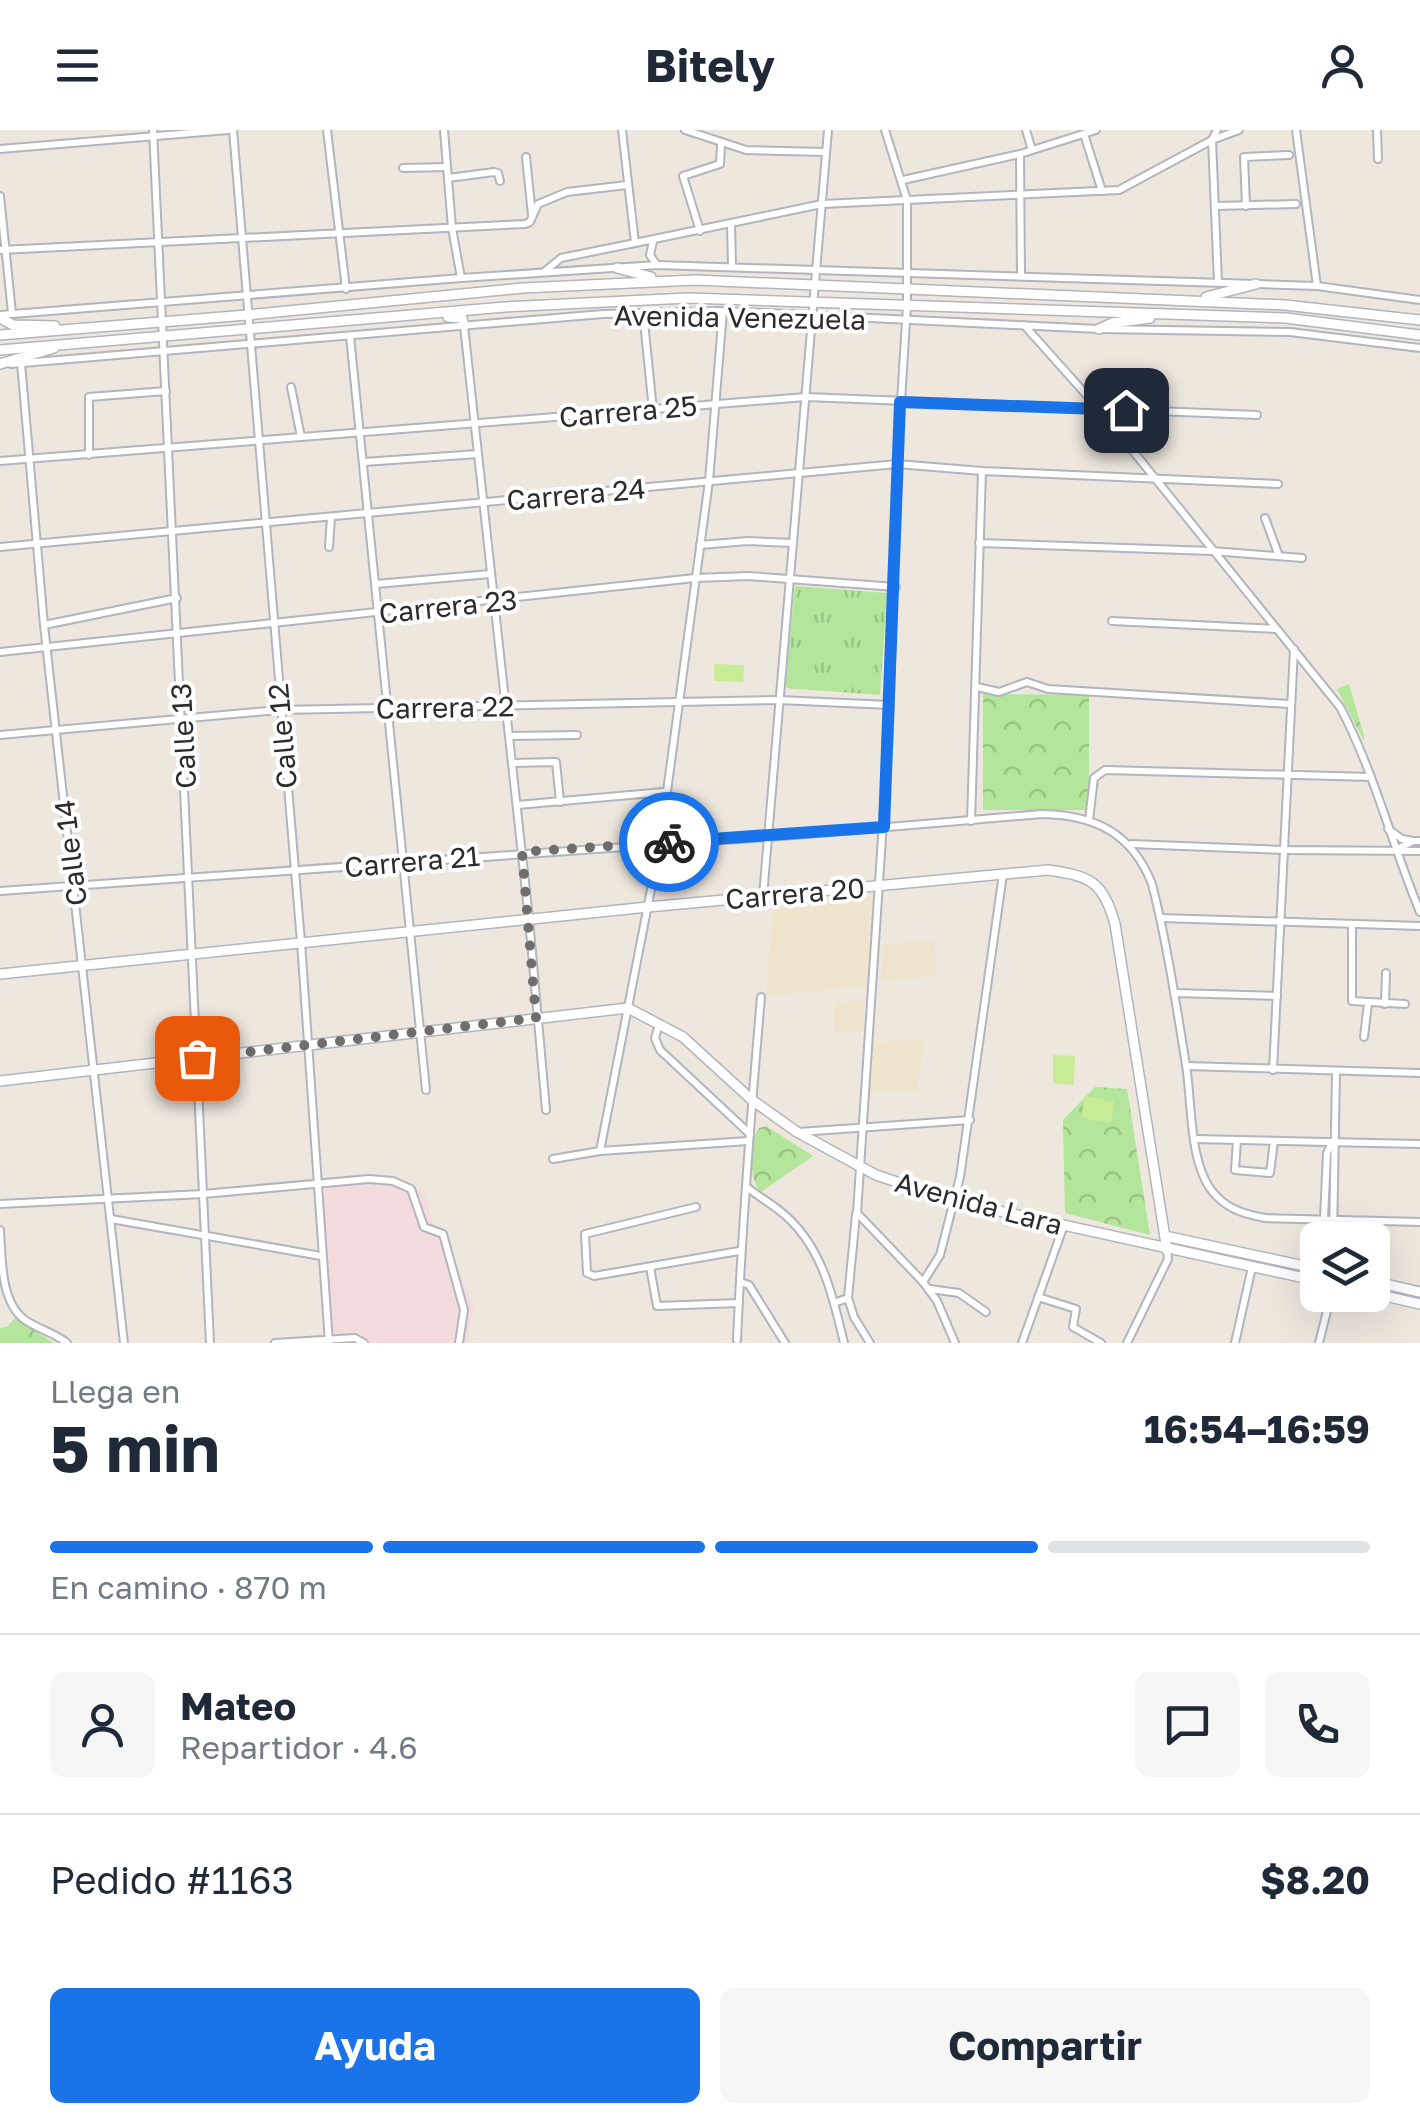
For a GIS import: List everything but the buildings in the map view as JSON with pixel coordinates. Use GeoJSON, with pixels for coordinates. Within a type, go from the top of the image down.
{"type":"FeatureCollection","features":[{"type":"Feature","properties":{"kind":"street"},"geometry":{"type":"LineString","coordinates":[[0,148],[153,133],[230,130]]}},
{"type":"Feature","properties":{"kind":"street","name":"Calle 12"},"geometry":{"type":"LineString","coordinates":[[230,130],[267,524],[329,1341]]}},
{"type":"Feature","properties":{"kind":"street"},"geometry":{"type":"LineString","coordinates":[[327,130],[346,289]]}},
{"type":"Feature","properties":{"kind":"street"},"geometry":{"type":"LineString","coordinates":[[444,130],[460,278]]}},
{"type":"Feature","properties":{"kind":"street"},"geometry":{"type":"LineString","coordinates":[[622,130],[638,243]]}},
{"type":"Feature","properties":{"kind":"street"},"geometry":{"type":"LineString","coordinates":[[685,130],[746,150],[826,152]]}},
{"type":"Feature","properties":{"kind":"street"},"geometry":{"type":"LineString","coordinates":[[763,896],[828,130]]}},
{"type":"Feature","properties":{"kind":"street"},"geometry":{"type":"LineString","coordinates":[[870,1343],[848,1298],[884,827],[896,588],[897,464],[907,306],[907,200],[886,130]]}},
{"type":"Feature","properties":{"kind":"street"},"geometry":{"type":"LineString","coordinates":[[1026,130],[1032,150]]}},
{"type":"Feature","properties":{"kind":"street"},"geometry":{"type":"LineString","coordinates":[[903,180],[1020,154],[1094,130]]}},
{"type":"Feature","properties":{"kind":"street"},"geometry":{"type":"LineString","coordinates":[[1216,130],[1212,140],[1218,282]]}},
{"type":"Feature","properties":{"kind":"street"},"geometry":{"type":"LineString","coordinates":[[544,272],[561,258],[822,204],[1119,190],[1238,130]]}},
{"type":"Feature","properties":{"kind":"street"},"geometry":{"type":"LineString","coordinates":[[1296,130],[1317,286]]}},
{"type":"Feature","properties":{"kind":"street"},"geometry":{"type":"LineString","coordinates":[[1377,130],[1378,160]]}},
{"type":"Feature","properties":{"kind":"street","name":"Calle 13"},"geometry":{"type":"LineString","coordinates":[[153,133],[210,1343]]}},
{"type":"Feature","properties":{"kind":"street"},"geometry":{"type":"LineString","coordinates":[[1084,134],[1102,191]]}},
{"type":"Feature","properties":{"kind":"street"},"geometry":{"type":"LineString","coordinates":[[700,231],[683,176],[720,164],[721,144]]}},
{"type":"Feature","properties":{"kind":"street"},"geometry":{"type":"LineString","coordinates":[[1020,154],[1022,276]]}},
{"type":"Feature","properties":{"kind":"street"},"geometry":{"type":"LineString","coordinates":[[1246,206],[1244,157],[1289,155]]}},
{"type":"Feature","properties":{"kind":"street"},"geometry":{"type":"LineString","coordinates":[[526,157],[532,218]]}},
{"type":"Feature","properties":{"kind":"street"},"geometry":{"type":"LineString","coordinates":[[404,168],[447,168]]}},
{"type":"Feature","properties":{"kind":"street"},"geometry":{"type":"LineString","coordinates":[[448,178],[498,172],[500,181]]}},
{"type":"Feature","properties":{"kind":"street"},"geometry":{"type":"LineString","coordinates":[[3,250],[525,224],[538,204],[560,194],[627,185]]}},
{"type":"Feature","properties":{"kind":"street"},"geometry":{"type":"LineString","coordinates":[[0,196],[12,313]]}},
{"type":"Feature","properties":{"kind":"street"},"geometry":{"type":"LineString","coordinates":[[1216,206],[1296,204]]}},
{"type":"Feature","properties":{"kind":"street"},"geometry":{"type":"LineString","coordinates":[[731,224],[732,266]]}},
{"type":"Feature","properties":{"kind":"street"},"geometry":{"type":"LineString","coordinates":[[653,241],[650,255],[657,266]]}},
{"type":"Feature","properties":{"kind":"street","name":"Avenida Venezuela"},"geometry":{"type":"LineString","coordinates":[[0,316],[657,266],[1317,286],[1420,300]]}},
{"type":"Feature","properties":{"kind":"street"},"geometry":{"type":"LineString","coordinates":[[617,268],[674,281]]}},
{"type":"Feature","properties":{"kind":"street","name":"Avenida Venezuela"},"geometry":{"type":"LineString","coordinates":[[0,335],[248,316],[523,288],[674,281],[1185,300],[1336,309],[1420,320]]}},
{"type":"Feature","properties":{"kind":"street"},"geometry":{"type":"LineString","coordinates":[[1185,300],[1256,284]]}},
{"type":"Feature","properties":{"kind":"street","name":"Avenida Venezuela"},"geometry":{"type":"LineString","coordinates":[[0,350],[581,301],[688,298],[1286,318],[1420,335]]}},
{"type":"Feature","properties":{"kind":"street"},"geometry":{"type":"LineString","coordinates":[[600,1151],[660,843],[709,482],[723,311]]}},
{"type":"Feature","properties":{"kind":"street","name":"Avenida Venezuela"},"geometry":{"type":"LineString","coordinates":[[0,365],[643,312],[723,311],[1099,329],[1290,332],[1420,348]]}},
{"type":"Feature","properties":{"kind":"street"},"geometry":{"type":"LineString","coordinates":[[643,312],[653,410]]}},
{"type":"Feature","properties":{"kind":"street"},"geometry":{"type":"LineString","coordinates":[[425,314],[458,316],[464,320],[546,1110]]}},
{"type":"Feature","properties":{"kind":"street"},"geometry":{"type":"LineString","coordinates":[[1099,329],[1112,323],[1173,314]]}},
{"type":"Feature","properties":{"kind":"street"},"geometry":{"type":"LineString","coordinates":[[0,316],[12,325],[82,328]]}},
{"type":"Feature","properties":{"kind":"street"},"geometry":{"type":"LineString","coordinates":[[1024,325],[1098,409],[1340,707],[1356,738],[1386,828],[1419,907]]}},
{"type":"Feature","properties":{"kind":"street"},"geometry":{"type":"LineString","coordinates":[[350,336],[426,1090]]}},
{"type":"Feature","properties":{"kind":"street"},"geometry":{"type":"LineString","coordinates":[[0,365],[61,345]]}},
{"type":"Feature","properties":{"kind":"street","name":"Calle 14"},"geometry":{"type":"LineString","coordinates":[[21,363],[46,646],[124,1343]]}},
{"type":"Feature","properties":{"kind":"street"},"geometry":{"type":"LineString","coordinates":[[291,387],[301,437]]}},
{"type":"Feature","properties":{"kind":"street"},"geometry":{"type":"LineString","coordinates":[[89,455],[89,397],[166,392]]}},
{"type":"Feature","properties":{"kind":"street","name":"Carrera 25"},"geometry":{"type":"LineString","coordinates":[[0,461],[806,396],[1257,415]]}},
{"type":"Feature","properties":{"kind":"street"},"geometry":{"type":"LineString","coordinates":[[364,462],[478,454]]}},
{"type":"Feature","properties":{"kind":"street","name":"Carrera 24"},"geometry":{"type":"LineString","coordinates":[[0,547],[897,464],[1278,484]]}},
{"type":"Feature","properties":{"kind":"street"},"geometry":{"type":"LineString","coordinates":[[971,821],[982,471]]}},
{"type":"Feature","properties":{"kind":"street"},"geometry":{"type":"LineString","coordinates":[[330,547],[331,517]]}},
{"type":"Feature","properties":{"kind":"street"},"geometry":{"type":"LineString","coordinates":[[1265,518],[1280,556]]}},
{"type":"Feature","properties":{"kind":"street"},"geometry":{"type":"LineString","coordinates":[[700,546],[748,540],[792,543]]}},
{"type":"Feature","properties":{"kind":"street"},"geometry":{"type":"LineString","coordinates":[[980,543],[1302,558]]}},
{"type":"Feature","properties":{"kind":"street"},"geometry":{"type":"LineString","coordinates":[[376,584],[490,574]]}},
{"type":"Feature","properties":{"kind":"street","name":"Carrera 23"},"geometry":{"type":"LineString","coordinates":[[0,652],[695,578],[749,576],[896,588]]}},
{"type":"Feature","properties":{"kind":"street"},"geometry":{"type":"LineString","coordinates":[[44,625],[177,598]]}},
{"type":"Feature","properties":{"kind":"street"},"geometry":{"type":"LineString","coordinates":[[1112,621],[1277,629]]}},
{"type":"Feature","properties":{"kind":"street"},"geometry":{"type":"LineString","coordinates":[[1273,1070],[1294,649]]}},
{"type":"Feature","properties":{"kind":"street"},"geometry":{"type":"LineString","coordinates":[[976,687],[999,692],[1027,682],[1048,689],[1290,704]]}},
{"type":"Feature","properties":{"kind":"street","name":"Carrera 22"},"geometry":{"type":"LineString","coordinates":[[0,736],[279,710],[779,700],[890,706]]}},
{"type":"Feature","properties":{"kind":"street"},"geometry":{"type":"LineString","coordinates":[[509,736],[577,736]]}},
{"type":"Feature","properties":{"kind":"street"},"geometry":{"type":"LineString","coordinates":[[512,763],[558,764],[560,802]]}},
{"type":"Feature","properties":{"kind":"street"},"geometry":{"type":"LineString","coordinates":[[1370,777],[1105,770],[1094,778],[1089,820],[1130,844],[1148,873],[1161,918],[1201,1171],[1211,1190],[1224,1204],[1243,1214],[1265,1218],[1420,1222]]}},
{"type":"Feature","properties":{"kind":"street"},"geometry":{"type":"LineString","coordinates":[[517,806],[664,792]]}},
{"type":"Feature","properties":{"kind":"street","name":"Carrera 21"},"geometry":{"type":"LineString","coordinates":[[0,891],[1042,814],[1089,820]]}},
{"type":"Feature","properties":{"kind":"street"},"geometry":{"type":"LineString","coordinates":[[1386,828],[1402,839],[1416,840]]}},
{"type":"Feature","properties":{"kind":"street"},"geometry":{"type":"LineString","coordinates":[[1396,851],[1416,840]]}},
{"type":"Feature","properties":{"kind":"street"},"geometry":{"type":"LineString","coordinates":[[1130,844],[1420,851]]}},
{"type":"Feature","properties":{"kind":"street","name":"Carrera 20"},"geometry":{"type":"LineString","coordinates":[[0,974],[880,885],[1048,870],[1074,874],[1094,882],[1108,901],[1167,1250]]}},
{"type":"Feature","properties":{"kind":"street"},"geometry":{"type":"LineString","coordinates":[[926,1285],[940,1255],[970,1120],[1003,874]]}},
{"type":"Feature","properties":{"kind":"street"},"geometry":{"type":"LineString","coordinates":[[1161,918],[1420,926]]}},
{"type":"Feature","properties":{"kind":"street"},"geometry":{"type":"LineString","coordinates":[[1352,924],[1352,1001],[1406,1004]]}},
{"type":"Feature","properties":{"kind":"street"},"geometry":{"type":"LineString","coordinates":[[1385,1004],[1386,973]]}},
{"type":"Feature","properties":{"kind":"street"},"geometry":{"type":"LineString","coordinates":[[1174,993],[1277,996]]}},
{"type":"Feature","properties":{"kind":"street"},"geometry":{"type":"LineString","coordinates":[[737,1340],[739,1251],[760,997]]}},
{"type":"Feature","properties":{"kind":"street"},"geometry":{"type":"LineString","coordinates":[[1364,1036],[1368,1003]]}},
{"type":"Feature","properties":{"kind":"street"},"geometry":{"type":"LineString","coordinates":[[0,1081],[628,1008]]}},
{"type":"Feature","properties":{"kind":"street","name":"Avenida Lara"},"geometry":{"type":"LineString","coordinates":[[628,1008],[682,1037],[752,1100],[858,1168],[954,1201],[1300,1277]]}},
{"type":"Feature","properties":{"kind":"street"},"geometry":{"type":"LineString","coordinates":[[660,1023],[655,1038],[660,1050],[749,1138]]}},
{"type":"Feature","properties":{"kind":"street"},"geometry":{"type":"LineString","coordinates":[[1186,1066],[1420,1072]]}},
{"type":"Feature","properties":{"kind":"street"},"geometry":{"type":"LineString","coordinates":[[1329,1222],[1327,1153],[1332,1142],[1336,1071]]}},
{"type":"Feature","properties":{"kind":"street"},"geometry":{"type":"LineString","coordinates":[[798,1132],[970,1120]]}},
{"type":"Feature","properties":{"kind":"street"},"geometry":{"type":"LineString","coordinates":[[553,1159],[749,1138]]}},
{"type":"Feature","properties":{"kind":"street"},"geometry":{"type":"LineString","coordinates":[[1196,1139],[1420,1144]]}},
{"type":"Feature","properties":{"kind":"street"},"geometry":{"type":"LineString","coordinates":[[1236,1140],[1237,1173],[1270,1174],[1274,1140]]}},
{"type":"Feature","properties":{"kind":"street"},"geometry":{"type":"LineString","coordinates":[[0,1204],[383,1180],[411,1189],[424,1228],[444,1237],[464,1310],[459,1343]]}},
{"type":"Feature","properties":{"kind":"street"},"geometry":{"type":"LineString","coordinates":[[747,1188],[782,1212],[807,1238],[834,1303],[844,1343]]}},
{"type":"Feature","properties":{"kind":"street"},"geometry":{"type":"LineString","coordinates":[[696,1207],[585,1234],[590,1276],[739,1251]]}},
{"type":"Feature","properties":{"kind":"street"},"geometry":{"type":"LineString","coordinates":[[856,1212],[926,1285],[955,1343]]}},
{"type":"Feature","properties":{"kind":"street"},"geometry":{"type":"LineString","coordinates":[[1327,1222],[1328,1218]]}},
{"type":"Feature","properties":{"kind":"street"},"geometry":{"type":"LineString","coordinates":[[112,1220],[321,1256]]}},
{"type":"Feature","properties":{"kind":"street"},"geometry":{"type":"LineString","coordinates":[[1022,1343],[1064,1225]]}},
{"type":"Feature","properties":{"kind":"street"},"geometry":{"type":"LineString","coordinates":[[0,1230],[4,1278],[14,1310],[24,1320],[67,1343]]}},
{"type":"Feature","properties":{"kind":"street"},"geometry":{"type":"LineString","coordinates":[[1166,1236],[1300,1266]]}},
{"type":"Feature","properties":{"kind":"street"},"geometry":{"type":"LineString","coordinates":[[1127,1343],[1168,1258],[1167,1250]]}},
{"type":"Feature","properties":{"kind":"street"},"geometry":{"type":"LineString","coordinates":[[650,1267],[657,1306],[739,1303]]}},
{"type":"Feature","properties":{"kind":"street"},"geometry":{"type":"LineString","coordinates":[[1235,1343],[1252,1268]]}},
{"type":"Feature","properties":{"kind":"street"},"geometry":{"type":"LineString","coordinates":[[740,1282],[749,1285],[785,1343]]}},
{"type":"Feature","properties":{"kind":"street"},"geometry":{"type":"LineString","coordinates":[[926,1285],[960,1293],[986,1312]]}},
{"type":"Feature","properties":{"kind":"street"},"geometry":{"type":"LineString","coordinates":[[1390,1286],[1420,1292]]}},
{"type":"Feature","properties":{"kind":"street"},"geometry":{"type":"LineString","coordinates":[[1038,1297],[1076,1309],[1073,1327],[1101,1343]]}},
{"type":"Feature","properties":{"kind":"street"},"geometry":{"type":"LineString","coordinates":[[1390,1297],[1420,1304]]}},
{"type":"Feature","properties":{"kind":"street"},"geometry":{"type":"LineString","coordinates":[[834,1303],[848,1298]]}},
{"type":"Feature","properties":{"kind":"street"},"geometry":{"type":"LineString","coordinates":[[1319,1343],[1326,1312]]}},
{"type":"Feature","properties":{"kind":"street"},"geometry":{"type":"LineString","coordinates":[[275,1343],[355,1338],[364,1343]]}},
{"type":"Feature","properties":{"kind":"shaded area"},"geometry":{"type":"Polygon","coordinates":[[[875,895],[867,986],[766,996],[773,904],[875,895]]]}},
{"type":"Feature","properties":{"kind":"shaded area"},"geometry":{"type":"Polygon","coordinates":[[[934,941],[937,976],[881,982],[883,944],[934,941]]]}},
{"type":"Feature","properties":{"kind":"shaded area"},"geometry":{"type":"Polygon","coordinates":[[[864,1001],[864,1032],[834,1032],[834,1002],[864,1001]]]}},
{"type":"Feature","properties":{"kind":"shaded area"},"geometry":{"type":"Polygon","coordinates":[[[924,1039],[917,1092],[866,1092],[871,1043],[924,1039]]]}},
{"type":"Feature","properties":{"kind":"shaded area"},"geometry":{"type":"Polygon","coordinates":[[[403,1184],[424,1191],[432,1220],[474,1307],[466,1343],[368,1343],[360,1334],[332,1335],[320,1187],[403,1184]]]}},
{"type":"Feature","properties":{"kind":"green space"},"geometry":{"type":"Polygon","coordinates":[[[795,586],[887,593],[880,695],[785,688],[795,586]]]}},
{"type":"Feature","properties":{"kind":"green space"},"geometry":{"type":"Polygon","coordinates":[[[714,664],[744,665],[743,682],[714,681],[714,664]]]}},
{"type":"Feature","properties":{"kind":"green space"},"geometry":{"type":"Polygon","coordinates":[[[1349,684],[1364,736],[1364,741],[1337,689],[1349,684]]]}},
{"type":"Feature","properties":{"kind":"green space"},"geometry":{"type":"Polygon","coordinates":[[[983,694],[1089,695],[1089,810],[983,810],[983,694]]]}},
{"type":"Feature","properties":{"kind":"green space"},"geometry":{"type":"Polygon","coordinates":[[[1053,1055],[1075,1056],[1074,1085],[1053,1083],[1053,1055]]]}},
{"type":"Feature","properties":{"kind":"green space"},"geometry":{"type":"Polygon","coordinates":[[[1095,1087],[1127,1089],[1150,1235],[1065,1213],[1063,1120],[1095,1087]]]}},
{"type":"Feature","properties":{"kind":"green space"},"geometry":{"type":"Polygon","coordinates":[[[1084,1096],[1114,1102],[1111,1123],[1082,1118],[1084,1096]]]}},
{"type":"Feature","properties":{"kind":"green space"},"geometry":{"type":"Polygon","coordinates":[[[766,1126],[813,1156],[761,1192],[752,1170],[752,1151],[759,1128],[766,1126]]]}},
{"type":"Feature","properties":{"kind":"green space"},"geometry":{"type":"Polygon","coordinates":[[[15,1318],[54,1343],[0,1343],[0,1328],[7,1327],[15,1318]]]}},
{"type":"Feature","properties":{"kind":"way so far"},"geometry":{"type":"LineString","coordinates":[[197,1058],[536,1018],[522,852],[669,842]]}},
{"type":"Feature","properties":{"kind":"route"},"geometry":{"type":"LineString","coordinates":[[669,842],[884,827],[896,588],[900,402],[1126,410]]}}]}
